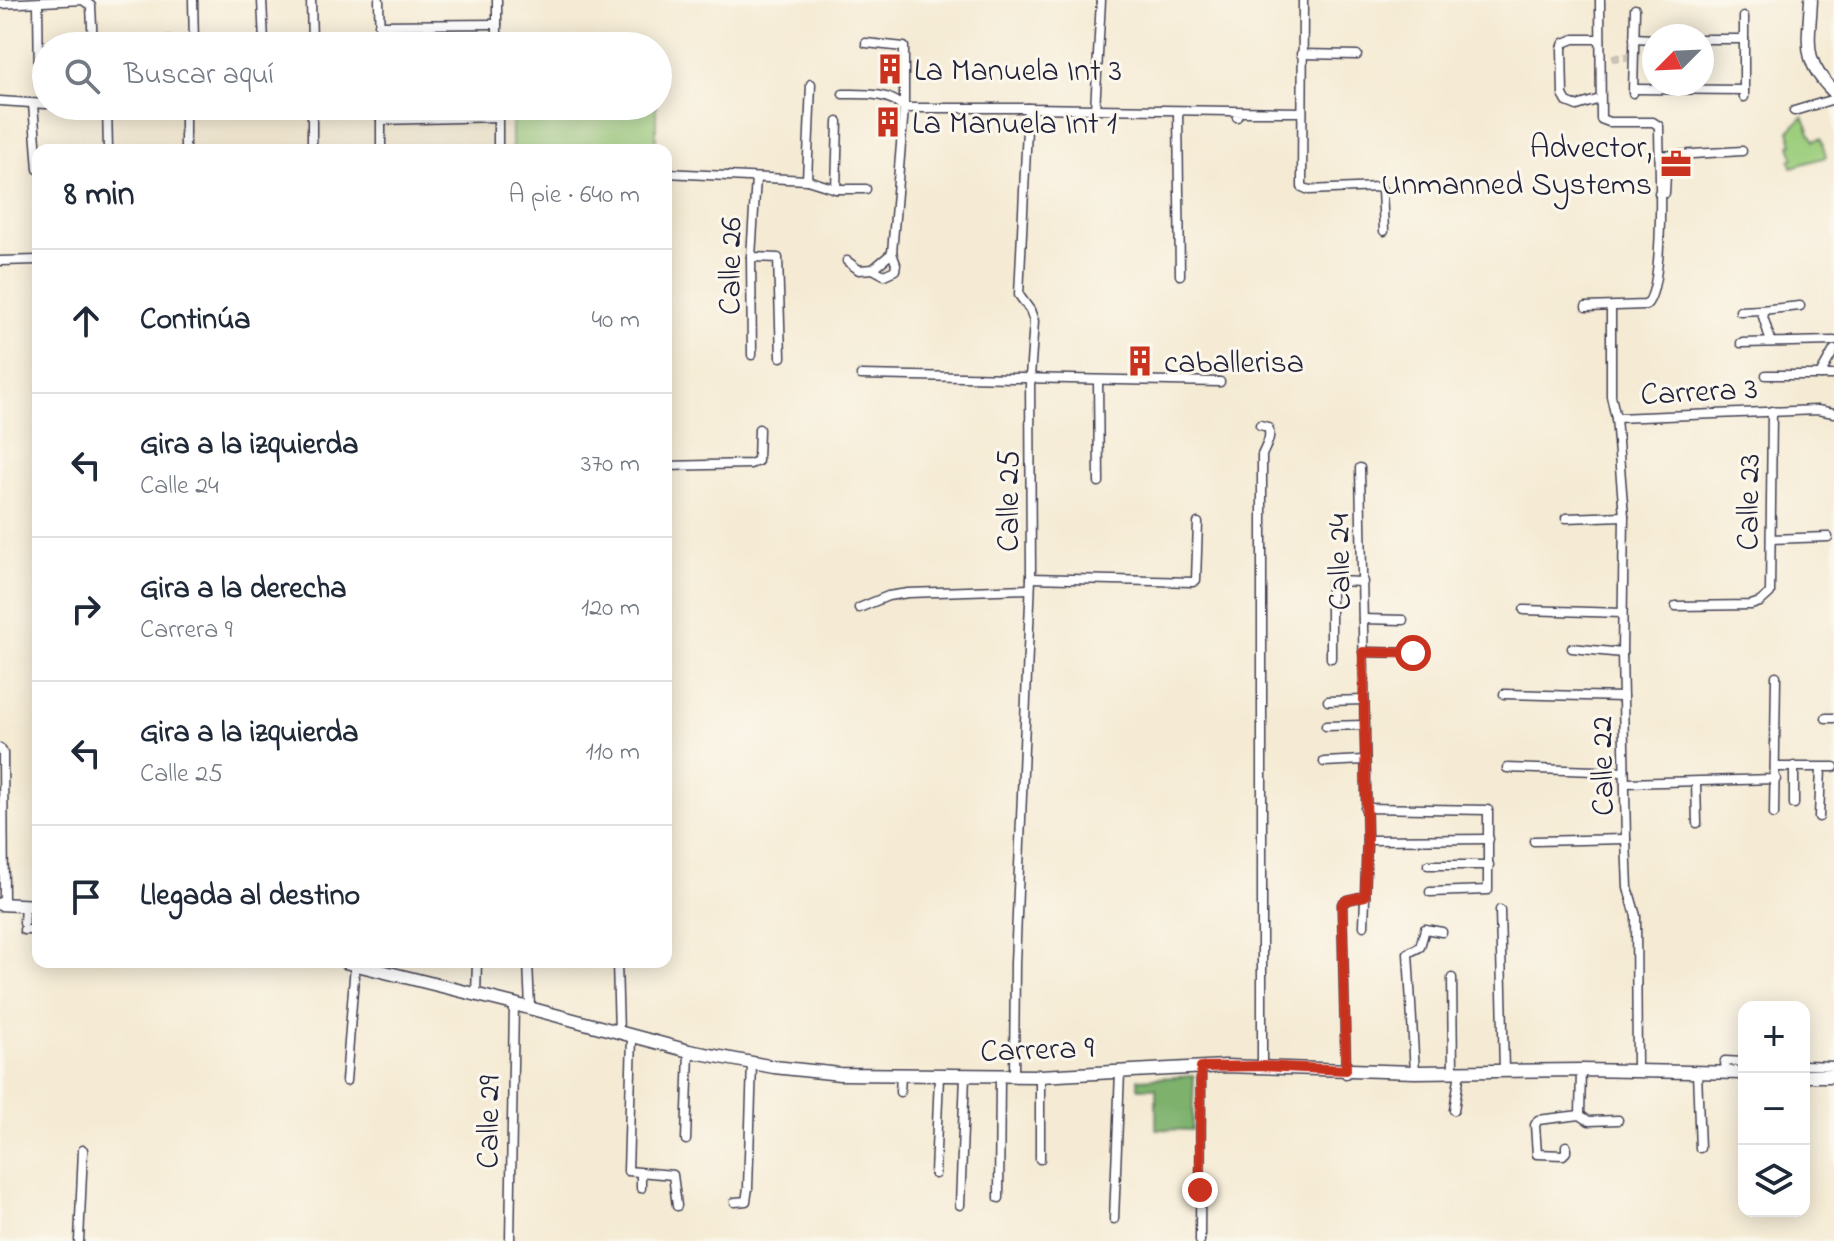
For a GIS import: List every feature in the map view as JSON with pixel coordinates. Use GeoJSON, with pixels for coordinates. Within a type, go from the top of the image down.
{"type":"FeatureCollection","features":[{"type":"Feature","properties":{"kind":"main road"},"geometry":{"type":"LineString","coordinates":[[1811,0],[1810,59],[1818,75],[1834,92]]}},
{"type":"Feature","properties":{"kind":"main road"},"geometry":{"type":"LineString","coordinates":[[2,904],[31,905]]}},
{"type":"Feature","properties":{"kind":"main road","name":"Carrera 9"},"geometry":{"type":"LineString","coordinates":[[390,968],[689,1051],[840,1080],[901,1076],[1040,1076],[1262,1066],[1346,1072],[1581,1070],[1738,1073]]}},
{"type":"Feature","properties":{"kind":"main road"},"geometry":{"type":"LineString","coordinates":[[1810,1076],[1834,1076]]}},
{"type":"Feature","properties":{"kind":"street"},"geometry":{"type":"LineString","coordinates":[[0,4],[83,0],[91,6],[92,32]]}},
{"type":"Feature","properties":{"kind":"street"},"geometry":{"type":"LineString","coordinates":[[193,0],[194,32]]}},
{"type":"Feature","properties":{"kind":"street"},"geometry":{"type":"LineString","coordinates":[[262,0],[264,32]]}},
{"type":"Feature","properties":{"kind":"street"},"geometry":{"type":"LineString","coordinates":[[311,0],[312,32]]}},
{"type":"Feature","properties":{"kind":"street"},"geometry":{"type":"LineString","coordinates":[[379,0],[379,32]]}},
{"type":"Feature","properties":{"kind":"street"},"geometry":{"type":"LineString","coordinates":[[497,0],[497,32]]}},
{"type":"Feature","properties":{"kind":"street"},"geometry":{"type":"LineString","coordinates":[[1095,110],[1101,0]]}},
{"type":"Feature","properties":{"kind":"street"},"geometry":{"type":"LineString","coordinates":[[1303,0],[1302,187],[1309,190],[1379,187],[1382,190],[1384,231]]}},
{"type":"Feature","properties":{"kind":"street"},"geometry":{"type":"LineString","coordinates":[[1586,307],[1646,305],[1651,302],[1660,277],[1659,193],[1665,193],[1657,123],[1602,120],[1600,0]]}},
{"type":"Feature","properties":{"kind":"street"},"geometry":{"type":"LineString","coordinates":[[38,3],[38,32]]}},
{"type":"Feature","properties":{"kind":"street"},"geometry":{"type":"LineString","coordinates":[[1635,9],[1631,57],[1634,91],[1744,93],[1744,17]]}},
{"type":"Feature","properties":{"kind":"street"},"geometry":{"type":"LineString","coordinates":[[379,25],[497,24]]}},
{"type":"Feature","properties":{"kind":"street"},"geometry":{"type":"LineString","coordinates":[[428,25],[428,32]]}},
{"type":"Feature","properties":{"kind":"street"},"geometry":{"type":"LineString","coordinates":[[1634,38],[1642,38]]}},
{"type":"Feature","properties":{"kind":"street"},"geometry":{"type":"LineString","coordinates":[[1600,39],[1574,39],[1564,43],[1562,48],[1563,95],[1567,102],[1577,106],[1600,99]]}},
{"type":"Feature","properties":{"kind":"street"},"geometry":{"type":"LineString","coordinates":[[1714,39],[1744,39]]}},
{"type":"Feature","properties":{"kind":"street"},"geometry":{"type":"LineString","coordinates":[[847,261],[859,270],[873,269],[884,275],[895,270],[896,264],[892,253],[904,108],[904,47],[866,43]]}},
{"type":"Feature","properties":{"kind":"street"},"geometry":{"type":"LineString","coordinates":[[1301,54],[1357,55]]}},
{"type":"Feature","properties":{"kind":"street"},"geometry":{"type":"LineString","coordinates":[[1600,58],[1612,58]]}},
{"type":"Feature","properties":{"kind":"street"},"geometry":{"type":"LineString","coordinates":[[807,180],[811,84]]}},
{"type":"Feature","properties":{"kind":"street"},"geometry":{"type":"LineString","coordinates":[[843,94],[879,95],[900,103],[904,108]]}},
{"type":"Feature","properties":{"kind":"street"},"geometry":{"type":"LineString","coordinates":[[1794,111],[1834,99]]}},
{"type":"Feature","properties":{"kind":"street"},"geometry":{"type":"LineString","coordinates":[[0,101],[32,104]]}},
{"type":"Feature","properties":{"kind":"street"},"geometry":{"type":"LineString","coordinates":[[904,108],[1302,112]]}},
{"type":"Feature","properties":{"kind":"street","name":"Calle 25"},"geometry":{"type":"LineString","coordinates":[[1014,1076],[1015,963],[1031,578],[1030,377],[1034,321],[1019,295],[1028,108]]}},
{"type":"Feature","properties":{"kind":"street"},"geometry":{"type":"LineString","coordinates":[[1178,111],[1180,275]]}},
{"type":"Feature","properties":{"kind":"street"},"geometry":{"type":"LineString","coordinates":[[1237,117],[1238,112],[1302,112]]}},
{"type":"Feature","properties":{"kind":"street"},"geometry":{"type":"LineString","coordinates":[[34,120],[36,144]]}},
{"type":"Feature","properties":{"kind":"street"},"geometry":{"type":"LineString","coordinates":[[107,120],[108,144]]}},
{"type":"Feature","properties":{"kind":"street"},"geometry":{"type":"LineString","coordinates":[[185,120],[185,144]]}},
{"type":"Feature","properties":{"kind":"street"},"geometry":{"type":"LineString","coordinates":[[312,120],[312,144]]}},
{"type":"Feature","properties":{"kind":"street"},"geometry":{"type":"LineString","coordinates":[[381,120],[381,144]]}},
{"type":"Feature","properties":{"kind":"street"},"geometry":{"type":"LineString","coordinates":[[498,120],[498,144]]}},
{"type":"Feature","properties":{"kind":"street"},"geometry":{"type":"LineString","coordinates":[[836,189],[838,122]]}},
{"type":"Feature","properties":{"kind":"street"},"geometry":{"type":"LineString","coordinates":[[1663,156],[1742,151]]}},
{"type":"Feature","properties":{"kind":"street"},"geometry":{"type":"LineString","coordinates":[[672,173],[807,180],[836,189],[866,189]]}},
{"type":"Feature","properties":{"kind":"street","name":"Calle 26"},"geometry":{"type":"LineString","coordinates":[[752,355],[751,257],[756,178]]}},
{"type":"Feature","properties":{"kind":"street"},"geometry":{"type":"LineString","coordinates":[[873,269],[892,253]]}},
{"type":"Feature","properties":{"kind":"street"},"geometry":{"type":"LineString","coordinates":[[751,257],[776,256],[781,357]]}},
{"type":"Feature","properties":{"kind":"street"},"geometry":{"type":"LineString","coordinates":[[0,261],[32,260]]}},
{"type":"Feature","properties":{"kind":"street"},"geometry":{"type":"LineString","coordinates":[[1740,311],[1800,306]]}},
{"type":"Feature","properties":{"kind":"street"},"geometry":{"type":"LineString","coordinates":[[1611,307],[1611,396],[1616,418]]}},
{"type":"Feature","properties":{"kind":"street"},"geometry":{"type":"LineString","coordinates":[[1761,310],[1771,342]]}},
{"type":"Feature","properties":{"kind":"street"},"geometry":{"type":"LineString","coordinates":[[1741,343],[1834,341]]}},
{"type":"Feature","properties":{"kind":"street"},"geometry":{"type":"LineString","coordinates":[[1820,375],[1834,350]]}},
{"type":"Feature","properties":{"kind":"street"},"geometry":{"type":"LineString","coordinates":[[861,375],[1220,382]]}},
{"type":"Feature","properties":{"kind":"street"},"geometry":{"type":"LineString","coordinates":[[1766,375],[1834,375]]}},
{"type":"Feature","properties":{"kind":"street"},"geometry":{"type":"LineString","coordinates":[[1098,380],[1099,482]]}},
{"type":"Feature","properties":{"kind":"street","name":"Carrera 3"},"geometry":{"type":"LineString","coordinates":[[1624,516],[1616,418],[1772,411],[1817,410],[1834,413]]}},
{"type":"Feature","properties":{"kind":"street","name":"Calle 23"},"geometry":{"type":"LineString","coordinates":[[1676,606],[1751,605],[1770,593],[1772,411]]}},
{"type":"Feature","properties":{"kind":"street"},"geometry":{"type":"LineString","coordinates":[[1260,425],[1268,427],[1269,431],[1262,455],[1262,1066]]}},
{"type":"Feature","properties":{"kind":"street"},"geometry":{"type":"LineString","coordinates":[[672,466],[750,464],[758,461],[759,429]]}},
{"type":"Feature","properties":{"kind":"street","name":"Calle 24"},"geometry":{"type":"LineString","coordinates":[[1360,468],[1367,840],[1364,926]]}},
{"type":"Feature","properties":{"kind":"street"},"geometry":{"type":"LineString","coordinates":[[1566,518],[1624,516]]}},
{"type":"Feature","properties":{"kind":"street","name":"Calle 22"},"geometry":{"type":"LineString","coordinates":[[1624,516],[1624,772],[1628,888],[1636,916],[1637,1071]]}},
{"type":"Feature","properties":{"kind":"street"},"geometry":{"type":"LineString","coordinates":[[1031,578],[1193,582],[1196,580],[1198,523]]}},
{"type":"Feature","properties":{"kind":"street"},"geometry":{"type":"LineString","coordinates":[[1771,539],[1828,537]]}},
{"type":"Feature","properties":{"kind":"street"},"geometry":{"type":"LineString","coordinates":[[1331,658],[1331,585],[1335,581],[1363,582]]}},
{"type":"Feature","properties":{"kind":"street"},"geometry":{"type":"LineString","coordinates":[[859,608],[888,596],[908,593],[1030,589]]}},
{"type":"Feature","properties":{"kind":"street"},"geometry":{"type":"LineString","coordinates":[[1524,610],[1622,613]]}},
{"type":"Feature","properties":{"kind":"street"},"geometry":{"type":"LineString","coordinates":[[1363,619],[1403,620]]}},
{"type":"Feature","properties":{"kind":"street"},"geometry":{"type":"LineString","coordinates":[[1572,648],[1622,653]]}},
{"type":"Feature","properties":{"kind":"street"},"geometry":{"type":"LineString","coordinates":[[1363,652],[1413,653]]}},
{"type":"Feature","properties":{"kind":"street"},"geometry":{"type":"LineString","coordinates":[[1774,814],[1776,676]]}},
{"type":"Feature","properties":{"kind":"street"},"geometry":{"type":"LineString","coordinates":[[1504,694],[1623,697]]}},
{"type":"Feature","properties":{"kind":"street"},"geometry":{"type":"LineString","coordinates":[[1328,701],[1364,700]]}},
{"type":"Feature","properties":{"kind":"street"},"geometry":{"type":"LineString","coordinates":[[1326,726],[1364,725]]}},
{"type":"Feature","properties":{"kind":"street"},"geometry":{"type":"LineString","coordinates":[[0,748],[3,753],[2,904]]}},
{"type":"Feature","properties":{"kind":"street"},"geometry":{"type":"LineString","coordinates":[[1324,762],[1364,760]]}},
{"type":"Feature","properties":{"kind":"street"},"geometry":{"type":"LineString","coordinates":[[1794,766],[1794,804]]}},
{"type":"Feature","properties":{"kind":"street"},"geometry":{"type":"LineString","coordinates":[[1775,767],[1834,767]]}},
{"type":"Feature","properties":{"kind":"street"},"geometry":{"type":"LineString","coordinates":[[1507,768],[1624,772]]}},
{"type":"Feature","properties":{"kind":"street"},"geometry":{"type":"LineString","coordinates":[[1819,817],[1821,768]]}},
{"type":"Feature","properties":{"kind":"street"},"geometry":{"type":"LineString","coordinates":[[1625,783],[1776,779]]}},
{"type":"Feature","properties":{"kind":"street"},"geometry":{"type":"LineString","coordinates":[[1696,782],[1697,823]]}},
{"type":"Feature","properties":{"kind":"street"},"geometry":{"type":"LineString","coordinates":[[1365,808],[1485,809],[1490,814],[1487,891],[1430,892]]}},
{"type":"Feature","properties":{"kind":"street"},"geometry":{"type":"LineString","coordinates":[[1367,840],[1489,839]]}},
{"type":"Feature","properties":{"kind":"street"},"geometry":{"type":"LineString","coordinates":[[1534,841],[1626,839]]}},
{"type":"Feature","properties":{"kind":"street"},"geometry":{"type":"LineString","coordinates":[[1428,865],[1489,865]]}},
{"type":"Feature","properties":{"kind":"street"},"geometry":{"type":"LineString","coordinates":[[1346,1072],[1342,904],[1365,896]]}},
{"type":"Feature","properties":{"kind":"street"},"geometry":{"type":"LineString","coordinates":[[31,905],[24,926],[32,928]]}},
{"type":"Feature","properties":{"kind":"street"},"geometry":{"type":"LineString","coordinates":[[1500,910],[1504,1071]]}},
{"type":"Feature","properties":{"kind":"street"},"geometry":{"type":"LineString","coordinates":[[1415,1072],[1408,953],[1420,947],[1425,929],[1442,932]]}},
{"type":"Feature","properties":{"kind":"street"},"geometry":{"type":"LineString","coordinates":[[346,1081],[348,968]]}},
{"type":"Feature","properties":{"kind":"street"},"geometry":{"type":"LineString","coordinates":[[476,994],[477,968]]}},
{"type":"Feature","properties":{"kind":"street"},"geometry":{"type":"LineString","coordinates":[[528,968],[530,1008]]}},
{"type":"Feature","properties":{"kind":"street"},"geometry":{"type":"LineString","coordinates":[[618,968],[625,1035],[628,1171],[673,1175],[677,1206]]}},
{"type":"Feature","properties":{"kind":"street"},"geometry":{"type":"LineString","coordinates":[[1452,978],[1457,1072],[1454,1110]]}},
{"type":"Feature","properties":{"kind":"street","name":"Calle 29"},"geometry":{"type":"LineString","coordinates":[[510,1241],[514,1004]]}},
{"type":"Feature","properties":{"kind":"street"},"geometry":{"type":"LineString","coordinates":[[686,1140],[689,1051]]}},
{"type":"Feature","properties":{"kind":"street"},"geometry":{"type":"LineString","coordinates":[[1726,1073],[1725,1061],[1738,1062]]}},
{"type":"Feature","properties":{"kind":"street"},"geometry":{"type":"LineString","coordinates":[[735,1202],[746,1201],[748,1188],[752,1063]]}},
{"type":"Feature","properties":{"kind":"street"},"geometry":{"type":"LineString","coordinates":[[1810,1065],[1834,1066]]}},
{"type":"Feature","properties":{"kind":"street"},"geometry":{"type":"LineString","coordinates":[[1200,1241],[1201,1067]]}},
{"type":"Feature","properties":{"kind":"street"},"geometry":{"type":"LineString","coordinates":[[1580,1115],[1581,1070]]}},
{"type":"Feature","properties":{"kind":"street"},"geometry":{"type":"LineString","coordinates":[[1114,1219],[1120,1072]]}},
{"type":"Feature","properties":{"kind":"street"},"geometry":{"type":"LineString","coordinates":[[1697,1073],[1700,1148]]}},
{"type":"Feature","properties":{"kind":"street"},"geometry":{"type":"LineString","coordinates":[[900,1092],[901,1076]]}},
{"type":"Feature","properties":{"kind":"street"},"geometry":{"type":"LineString","coordinates":[[935,1174],[939,1076]]}},
{"type":"Feature","properties":{"kind":"street"},"geometry":{"type":"LineString","coordinates":[[960,1205],[965,1076]]}},
{"type":"Feature","properties":{"kind":"street"},"geometry":{"type":"LineString","coordinates":[[999,1198],[1000,1076]]}},
{"type":"Feature","properties":{"kind":"street"},"geometry":{"type":"LineString","coordinates":[[1040,1076],[1040,1159]]}},
{"type":"Feature","properties":{"kind":"street"},"geometry":{"type":"LineString","coordinates":[[1566,1146],[1563,1155],[1537,1154],[1535,1125],[1542,1118],[1580,1115],[1589,1121],[1618,1120]]}},
{"type":"Feature","properties":{"kind":"street"},"geometry":{"type":"LineString","coordinates":[[79,1241],[83,1150]]}},
{"type":"Feature","properties":{"kind":"street"},"geometry":{"type":"LineString","coordinates":[[641,1173],[641,1188]]}},
{"type":"Feature","properties":{"kind":"green space"},"geometry":{"type":"Polygon","coordinates":[[[1803,117],[1814,141],[1821,139],[1826,157],[1792,167],[1790,160],[1794,158],[1790,145],[1793,144],[1789,131],[1803,117]]]}},
{"type":"Feature","properties":{"kind":"green space"},"geometry":{"type":"Polygon","coordinates":[[[512,120],[656,120],[656,144],[512,144],[512,120]]]}},
{"type":"Feature","properties":{"kind":"green space"},"geometry":{"type":"Polygon","coordinates":[[[1194,1076],[1192,1130],[1156,1129],[1156,1088],[1138,1088],[1138,1079],[1194,1076]]]}},
{"type":"Feature","properties":{"kind":"tunnel"},"geometry":{"type":"LineString","coordinates":[[1612,58],[1628,57]]}},
{"type":"Feature","properties":{"kind":"place","name":"La Manuela Int 3"},"geometry":{"type":"Point","coordinates":[890,69]}},
{"type":"Feature","properties":{"kind":"place","name":"La Manuela Int 1"},"geometry":{"type":"Point","coordinates":[888,122]}},
{"type":"Feature","properties":{"kind":"place","name":"Advector, Unmanned Systems"},"geometry":{"type":"Point","coordinates":[1676,164]}},
{"type":"Feature","properties":{"kind":"place","name":"caballerisa"},"geometry":{"type":"Point","coordinates":[1140,361]}},
{"type":"Feature","properties":{"kind":"route"},"geometry":{"type":"LineString","coordinates":[[1200,1190],[1201,1067],[1346,1070],[1342,904],[1365,896],[1367,840],[1363,652],[1413,653]]}}]}
